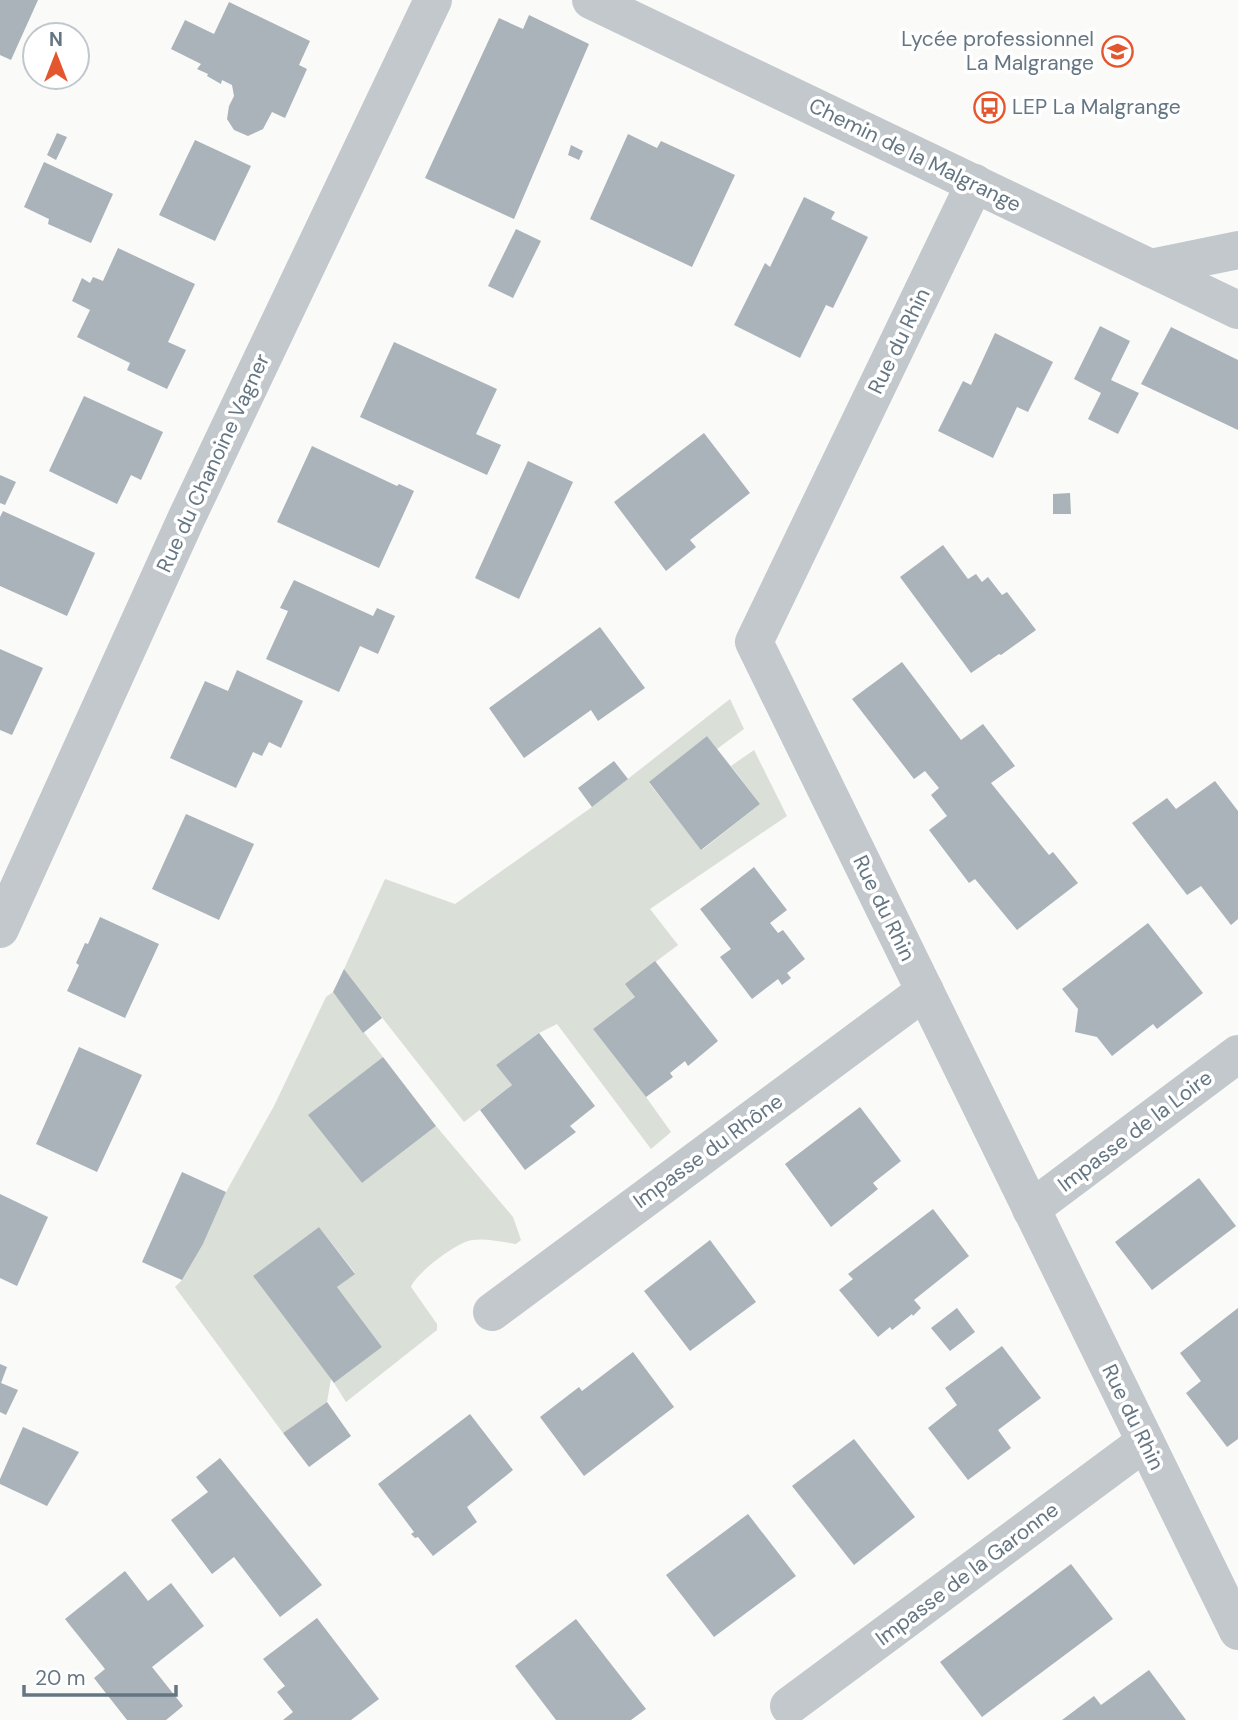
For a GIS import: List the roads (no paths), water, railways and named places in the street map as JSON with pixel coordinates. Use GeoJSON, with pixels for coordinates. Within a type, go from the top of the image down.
{"type":"FeatureCollection","features":[{"type":"Feature","properties":{"kind":"street","name":"Rue du Chanoine Vagner"},"geometry":{"type":"LineString","coordinates":[[0,929],[186,519],[433,0]]}},
{"type":"Feature","properties":{"kind":"street","name":"Chemin de la Malgrange"},"geometry":{"type":"LineString","coordinates":[[591,0],[1238,310]]}},
{"type":"Feature","properties":{"kind":"street","name":"Rue du Rhin"},"geometry":{"type":"LineString","coordinates":[[975,183],[754,642],[1238,1631]]}},
{"type":"Feature","properties":{"kind":"street"},"geometry":{"type":"LineString","coordinates":[[1150,268],[1238,250]]}},
{"type":"Feature","properties":{"kind":"street","name":"Impasse du Rhône"},"geometry":{"type":"LineString","coordinates":[[492,1312],[925,991]]}},
{"type":"Feature","properties":{"kind":"street","name":"Impasse de la Loire"},"geometry":{"type":"LineString","coordinates":[[1031,1209],[1238,1054]]}},
{"type":"Feature","properties":{"kind":"street","name":"Impasse de la Garonne"},"geometry":{"type":"LineString","coordinates":[[789,1706],[1145,1442]]}},
{"type":"Feature","properties":{"kind":"place","name":"Lycée professionnel La Malgrange"},"geometry":{"type":"Point","coordinates":[1117,51]}},
{"type":"Feature","properties":{"kind":"place","name":"LEP La Malgrange"},"geometry":{"type":"Point","coordinates":[989,107]}}]}
